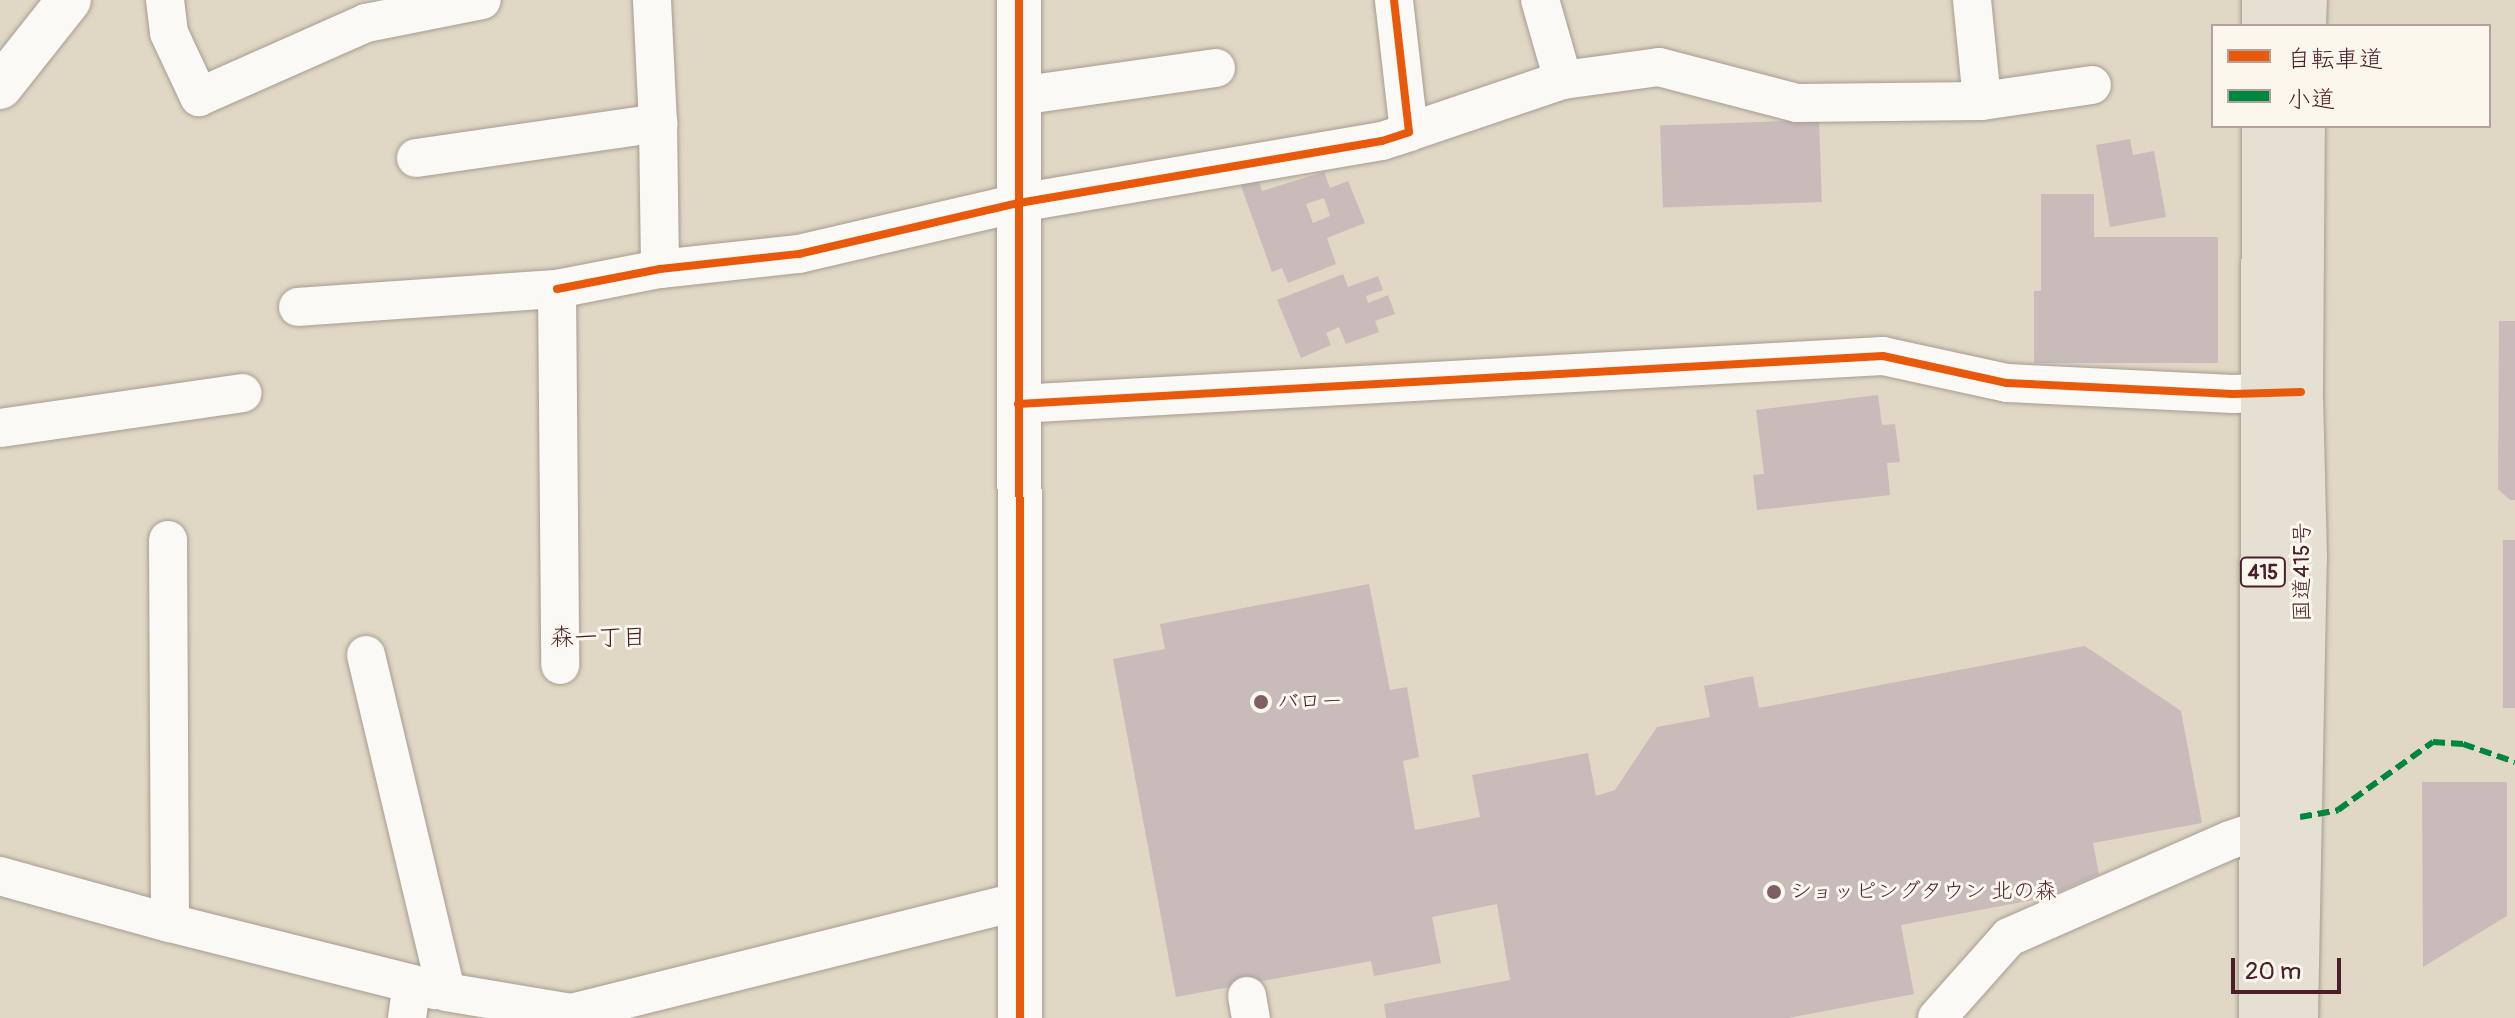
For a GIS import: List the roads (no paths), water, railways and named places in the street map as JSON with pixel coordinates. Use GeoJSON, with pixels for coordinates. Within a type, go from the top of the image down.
{"type":"FeatureCollection","features":[{"type":"Feature","properties":{"kind":"highway"},"geometry":{"type":"LineString","coordinates":[[2264,0],[2264,24]]}},
{"type":"Feature","properties":{"kind":"highway"},"geometry":{"type":"LineString","coordinates":[[2304,24],[2305,0]]}},
{"type":"Feature","properties":{"kind":"highway","name":"国道415号"},"geometry":{"type":"LineString","coordinates":[[2264,128],[2282,393],[2305,559],[2281,823],[2283,1017]]}},
{"type":"Feature","properties":{"kind":"highway","name":"国道415号"},"geometry":{"type":"LineString","coordinates":[[2282,393],[2303,128]]}},
{"type":"Feature","properties":{"kind":"street"},"geometry":{"type":"LineString","coordinates":[[0,87],[69,0]]}},
{"type":"Feature","properties":{"kind":"street"},"geometry":{"type":"LineString","coordinates":[[165,0],[169,33],[199,97],[366,23],[482,0]]}},
{"type":"Feature","properties":{"kind":"street"},"geometry":{"type":"LineString","coordinates":[[652,0],[660,269]]}},
{"type":"Feature","properties":{"kind":"street"},"geometry":{"type":"LineString","coordinates":[[1019,0],[1020,1018]]}},
{"type":"Feature","properties":{"kind":"street"},"geometry":{"type":"LineString","coordinates":[[1394,0],[1409,132]]}},
{"type":"Feature","properties":{"kind":"street"},"geometry":{"type":"LineString","coordinates":[[1540,0],[1563,80]]}},
{"type":"Feature","properties":{"kind":"street"},"geometry":{"type":"LineString","coordinates":[[1972,0],[1982,101]]}},
{"type":"Feature","properties":{"kind":"street"},"geometry":{"type":"LineString","coordinates":[[298,307],[557,289],[660,269],[799,254],[1019,203],[1382,141],[1563,80],[1659,67],[1797,103],[1982,101],[2092,85]]}},
{"type":"Feature","properties":{"kind":"street"},"geometry":{"type":"LineString","coordinates":[[1019,96],[1216,68]]}},
{"type":"Feature","properties":{"kind":"street"},"geometry":{"type":"LineString","coordinates":[[416,158],[658,123]]}},
{"type":"Feature","properties":{"kind":"street"},"geometry":{"type":"LineString","coordinates":[[557,289],[560,665]]}},
{"type":"Feature","properties":{"kind":"street"},"geometry":{"type":"LineString","coordinates":[[1018,404],[1883,356],[2007,383],[2282,393]]}},
{"type":"Feature","properties":{"kind":"street"},"geometry":{"type":"LineString","coordinates":[[0,428],[242,393]]}},
{"type":"Feature","properties":{"kind":"street"},"geometry":{"type":"LineString","coordinates":[[168,540],[170,923]]}},
{"type":"Feature","properties":{"kind":"street"},"geometry":{"type":"LineString","coordinates":[[366,655],[422,998]]}},
{"type":"Feature","properties":{"kind":"street"},"geometry":{"type":"LineString","coordinates":[[1937,1018],[2009,937],[2281,823]]}},
{"type":"Feature","properties":{"kind":"street"},"geometry":{"type":"LineString","coordinates":[[0,876],[422,998],[572,1015],[1019,901]]}},
{"type":"Feature","properties":{"kind":"place","name":"バロー"},"geometry":{"type":"Point","coordinates":[1261,702]}},
{"type":"Feature","properties":{"kind":"place","name":"ショッピングタウン 北の森"},"geometry":{"type":"Point","coordinates":[1774,892]}},
{"type":"Feature","properties":{"kind":"district","name":"森一丁目"},"geometry":{"type":"Point","coordinates":[598,638]}}]}
